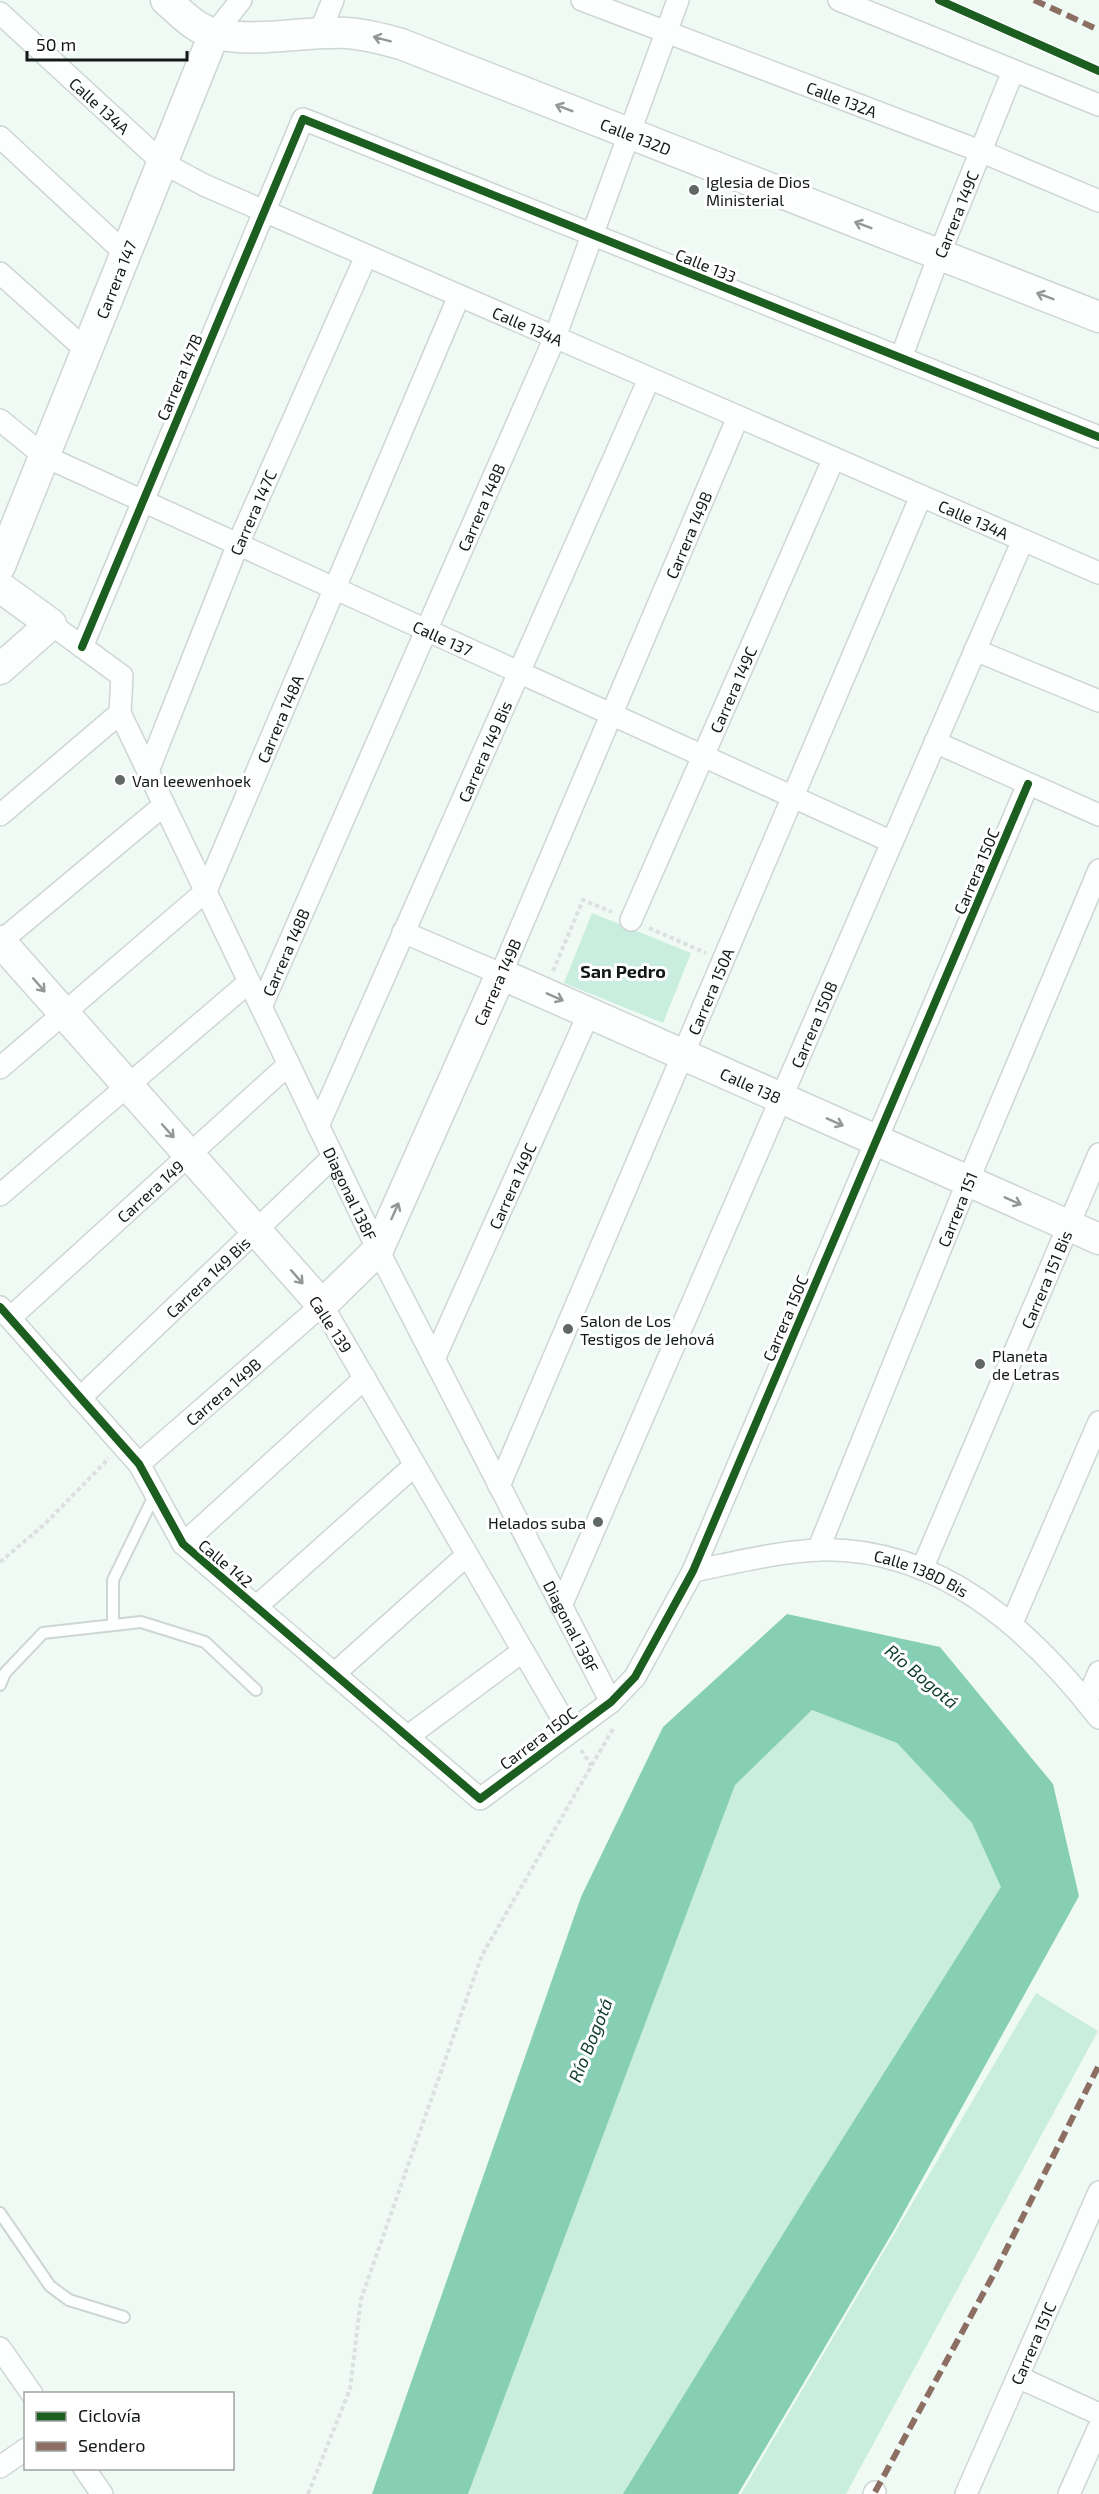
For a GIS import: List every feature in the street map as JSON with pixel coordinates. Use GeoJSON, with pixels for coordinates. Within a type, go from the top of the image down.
{"type":"FeatureCollection","features":[{"type":"Feature","properties":{"kind":"main road","name":"Calle 132D"},"geometry":{"type":"LineString","coordinates":[[166,0],[199,27],[214,34],[240,36],[346,33],[401,44],[1099,317]]}},
{"type":"Feature","properties":{"kind":"main road","name":"Carrera 147"},"geometry":{"type":"LineString","coordinates":[[0,566],[214,34]]}},
{"type":"Feature","properties":{"kind":"main road"},"geometry":{"type":"LineString","coordinates":[[0,587],[51,624],[0,669]]}},
{"type":"Feature","properties":{"kind":"main road","name":"Calle 139"},"geometry":{"type":"LineString","coordinates":[[0,941],[321,1305]]}},
{"type":"Feature","properties":{"kind":"main road","name":"Calle 138"},"geometry":{"type":"LineString","coordinates":[[501,974],[1099,1239]]}},
{"type":"Feature","properties":{"kind":"main road","name":"Carrera 149B"},"geometry":{"type":"LineString","coordinates":[[321,1305],[378,1250],[501,974]]}},
{"type":"Feature","properties":{"kind":"street","name":"Carrera 147"},"geometry":{"type":"LineString","coordinates":[[214,34],[241,0]]}},
{"type":"Feature","properties":{"kind":"street"},"geometry":{"type":"LineString","coordinates":[[319,34],[333,0]]}},
{"type":"Feature","properties":{"kind":"street","name":"Calle 132A"},"geometry":{"type":"LineString","coordinates":[[582,0],[980,152],[1099,201]]}},
{"type":"Feature","properties":{"kind":"street","name":"Carrera 148B"},"geometry":{"type":"LineString","coordinates":[[261,1007],[555,337],[678,0]]}},
{"type":"Feature","properties":{"kind":"street"},"geometry":{"type":"LineString","coordinates":[[839,0],[1099,105]]}},
{"type":"Feature","properties":{"kind":"street","name":"Calle 134A"},"geometry":{"type":"LineString","coordinates":[[0,13],[163,163],[204,185],[1099,573]]}},
{"type":"Feature","properties":{"kind":"street","name":"Carrera 149C"},"geometry":{"type":"LineString","coordinates":[[901,358],[939,255],[1013,71]]}},
{"type":"Feature","properties":{"kind":"street","name":"Carrera 147B"},"geometry":{"type":"LineString","coordinates":[[82,647],[303,119]]}},
{"type":"Feature","properties":{"kind":"street","name":"Calle 133"},"geometry":{"type":"LineString","coordinates":[[303,119],[1099,436]]}},
{"type":"Feature","properties":{"kind":"street"},"geometry":{"type":"LineString","coordinates":[[0,137],[126,254]]}},
{"type":"Feature","properties":{"kind":"street","name":"Carrera 147C"},"geometry":{"type":"LineString","coordinates":[[148,771],[238,544],[366,256]]}},
{"type":"Feature","properties":{"kind":"street"},"geometry":{"type":"LineString","coordinates":[[0,273],[87,351]]}},
{"type":"Feature","properties":{"kind":"street","name":"Carrera 148A"},"geometry":{"type":"LineString","coordinates":[[0,1068],[206,891],[333,587],[459,296]]}},
{"type":"Feature","properties":{"kind":"street","name":"Carrera 149 Bis"},"geometry":{"type":"LineString","coordinates":[[318,1126],[650,379]]}},
{"type":"Feature","properties":{"kind":"street","name":"Carrera 149B"},"geometry":{"type":"LineString","coordinates":[[501,974],[738,417]]}},
{"type":"Feature","properties":{"kind":"street","name":"Calle 137"},"geometry":{"type":"LineString","coordinates":[[0,420],[44,456],[892,842]]}},
{"type":"Feature","properties":{"kind":"street","name":"Carrera 149C"},"geometry":{"type":"LineString","coordinates":[[631,920],[834,458]]}},
{"type":"Feature","properties":{"kind":"street","name":"Carrera 150A"},"geometry":{"type":"LineString","coordinates":[[499,1486],[921,496]]}},
{"type":"Feature","properties":{"kind":"street","name":"Carrera 150B"},"geometry":{"type":"LineString","coordinates":[[561,1606],[1023,540]]}},
{"type":"Feature","properties":{"kind":"street"},"geometry":{"type":"LineString","coordinates":[[51,624],[82,647]]}},
{"type":"Feature","properties":{"kind":"street","name":"Diagonal 138F"},"geometry":{"type":"LineString","coordinates":[[82,647],[122,676],[120,713],[378,1250],[614,1712]]}},
{"type":"Feature","properties":{"kind":"street"},"geometry":{"type":"LineString","coordinates":[[975,650],[1099,701]]}},
{"type":"Feature","properties":{"kind":"street"},"geometry":{"type":"LineString","coordinates":[[0,815],[120,713]]}},
{"type":"Feature","properties":{"kind":"street"},"geometry":{"type":"LineString","coordinates":[[935,742],[1099,815]]}},
{"type":"Feature","properties":{"kind":"street","name":"Carrera 150C"},"geometry":{"type":"LineString","coordinates":[[480,1799],[569,1730],[614,1712],[693,1571],[1028,784]]}},
{"type":"Feature","properties":{"kind":"street"},"geometry":{"type":"LineString","coordinates":[[0,941],[164,804]]}},
{"type":"Feature","properties":{"kind":"street","name":"Carrera 151"},"geometry":{"type":"LineString","coordinates":[[818,1550],[968,1181],[1099,870]]}},
{"type":"Feature","properties":{"kind":"street","name":"Calle 138"},"geometry":{"type":"LineString","coordinates":[[403,932],[501,974]]}},
{"type":"Feature","properties":{"kind":"street","name":"Carrera 148B"},"geometry":{"type":"LineString","coordinates":[[0,1195],[249,982]]}},
{"type":"Feature","properties":{"kind":"street","name":"Carrera 149C"},"geometry":{"type":"LineString","coordinates":[[434,1359],[589,1013]]}},
{"type":"Feature","properties":{"kind":"street","name":"Carrera 149"},"geometry":{"type":"LineString","coordinates":[[5,1312],[189,1155],[289,1064]]}},
{"type":"Feature","properties":{"kind":"street","name":"Carrera 151 Bis"},"geometry":{"type":"LineString","coordinates":[[922,1569],[1099,1154]]}},
{"type":"Feature","properties":{"kind":"street","name":"Carrera 149 Bis"},"geometry":{"type":"LineString","coordinates":[[81,1398],[333,1157]]}},
{"type":"Feature","properties":{"kind":"street","name":"Carrera 149B"},"geometry":{"type":"LineString","coordinates":[[139,1464],[321,1305]]}},
{"type":"Feature","properties":{"kind":"street","name":"Calle 139"},"geometry":{"type":"LineString","coordinates":[[321,1305],[569,1730]]}},
{"type":"Feature","properties":{"kind":"street","name":"Calle 142"},"geometry":{"type":"LineString","coordinates":[[5,1312],[139,1464],[183,1544],[480,1799]]}},
{"type":"Feature","properties":{"kind":"street"},"geometry":{"type":"LineString","coordinates":[[183,1544],[365,1378]]}},
{"type":"Feature","properties":{"kind":"street"},"geometry":{"type":"LineString","coordinates":[[1012,1623],[1099,1422]]}},
{"type":"Feature","properties":{"kind":"street"},"geometry":{"type":"LineString","coordinates":[[256,1607],[415,1466]]}},
{"type":"Feature","properties":{"kind":"street","name":"Calle 138D Bis"},"geometry":{"type":"LineString","coordinates":[[693,1571],[818,1550],[868,1554],[922,1569],[974,1594],[1012,1623],[1093,1710]]}},
{"type":"Feature","properties":{"kind":"street"},"geometry":{"type":"LineString","coordinates":[[334,1674],[467,1555]]}},
{"type":"Feature","properties":{"kind":"street"},"geometry":{"type":"LineString","coordinates":[[407,1737],[523,1651]]}},
{"type":"Feature","properties":{"kind":"street"},"geometry":{"type":"LineString","coordinates":[[1093,1710],[1099,1672]]}},
{"type":"Feature","properties":{"kind":"street","name":"Carrera 151C"},"geometry":{"type":"LineString","coordinates":[[966,2494],[1099,2192]]}},
{"type":"Feature","properties":{"kind":"street"},"geometry":{"type":"LineString","coordinates":[[0,2349],[31,2392]]}},
{"type":"Feature","properties":{"kind":"street"},"geometry":{"type":"LineString","coordinates":[[1018,2377],[1099,2414]]}},
{"type":"Feature","properties":{"kind":"street"},"geometry":{"type":"LineString","coordinates":[[1069,2494],[1099,2427]]}},
{"type":"Feature","properties":{"kind":"street"},"geometry":{"type":"LineString","coordinates":[[0,2467],[24,2450]]}},
{"type":"Feature","properties":{"kind":"street"},"geometry":{"type":"LineString","coordinates":[[85,2470],[102,2494]]}},
{"type":"Feature","properties":{"kind":"lane"},"geometry":{"type":"LineString","coordinates":[[113,1623],[113,1580],[155,1494]]}},
{"type":"Feature","properties":{"kind":"lane"},"geometry":{"type":"LineString","coordinates":[[0,1685],[5,1673],[43,1633],[113,1623],[141,1622],[205,1642],[256,1690]]}},
{"type":"Feature","properties":{"kind":"lane"},"geometry":{"type":"LineString","coordinates":[[0,2213],[50,2286],[69,2301],[124,2317]]}},
{"type":"Feature","properties":{"kind":"path"},"geometry":{"type":"LineString","coordinates":[[0,1562],[45,1524],[122,1444]]}},
{"type":"Feature","properties":{"kind":"path"},"geometry":{"type":"LineString","coordinates":[[308,2494],[350,2389],[361,2299],[482,1955],[614,1712]]}},
{"type":"Feature","properties":{"kind":"shaded area"},"geometry":{"type":"Polygon","coordinates":[[[592,913],[691,953],[663,1023],[564,983],[592,913]]]}},
{"type":"Feature","properties":{"kind":"shaded area"},"geometry":{"type":"Polygon","coordinates":[[[812,1710],[897,1743],[972,1823],[1002,1887],[624,2494],[468,2494],[735,1784],[812,1710]]]}},
{"type":"Feature","properties":{"kind":"shaded area"},"geometry":{"type":"Polygon","coordinates":[[[1036,1993],[1098,2031],[846,2494],[741,2494],[1036,1993]]]}},
{"type":"Feature","properties":{"kind":"water","name":"Río Bogotá"},"geometry":{"type":"Polygon","coordinates":[[[787,1614],[940,1647],[1053,1784],[1079,1896],[894,2230],[738,2494],[623,2494],[1001,1887],[972,1823],[897,1743],[812,1710],[735,1785],[468,2494],[372,2494],[581,1897],[663,1727],[787,1614]]]}},
{"type":"Feature","properties":{"kind":"marked path"},"geometry":{"type":"LineString","coordinates":[[1034,0],[1099,30]]}},
{"type":"Feature","properties":{"kind":"marked path"},"geometry":{"type":"LineString","coordinates":[[875,2492],[996,2270],[1099,2065]]}},
{"type":"Feature","properties":{"kind":"cycle path"},"geometry":{"type":"LineString","coordinates":[[939,0],[1099,71]]}},
{"type":"Feature","properties":{"kind":"cycle path"},"geometry":{"type":"LineString","coordinates":[[82,647],[303,119],[1099,437]]}},
{"type":"Feature","properties":{"kind":"cycle path"},"geometry":{"type":"LineString","coordinates":[[0,1307],[139,1464],[183,1544],[480,1799],[611,1702],[635,1677],[693,1571],[1028,784]]}},
{"type":"Feature","properties":{"kind":"place","name":"Iglesia de Dios Ministerial"},"geometry":{"type":"Point","coordinates":[694,190]}},
{"type":"Feature","properties":{"kind":"place","name":"Van leewenhoek"},"geometry":{"type":"Point","coordinates":[120,780]}},
{"type":"Feature","properties":{"kind":"place","name":"Salon de Los Testigos de Jehová"},"geometry":{"type":"Point","coordinates":[568,1329]}},
{"type":"Feature","properties":{"kind":"place","name":"Planeta de Letras"},"geometry":{"type":"Point","coordinates":[980,1364]}},
{"type":"Feature","properties":{"kind":"place","name":"Helados suba"},"geometry":{"type":"Point","coordinates":[598,1522]}},
{"type":"Feature","properties":{"kind":"district","name":"San Pedro"},"geometry":{"type":"Point","coordinates":[623,971]}}]}
